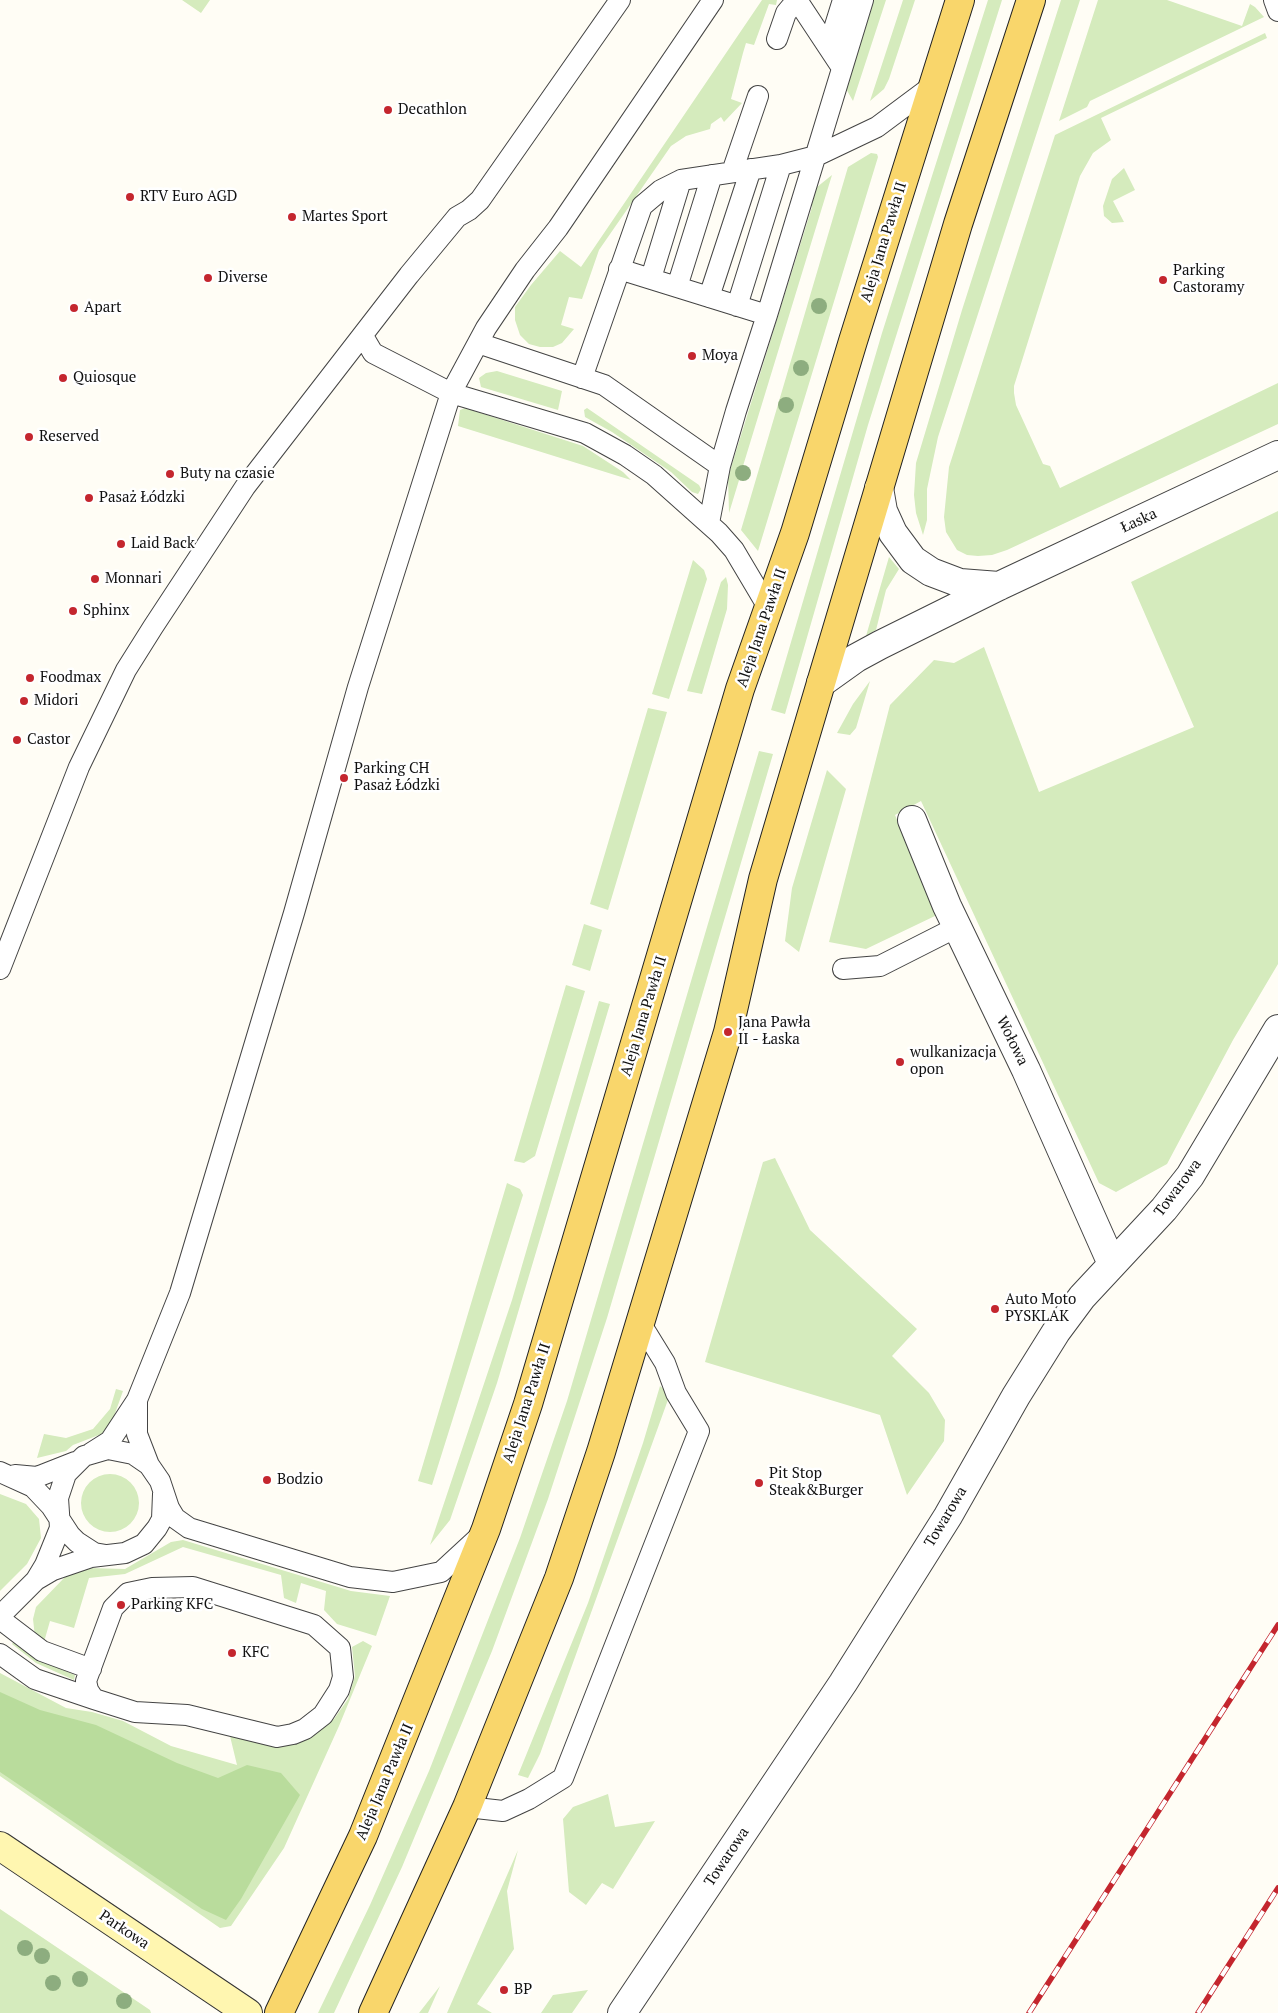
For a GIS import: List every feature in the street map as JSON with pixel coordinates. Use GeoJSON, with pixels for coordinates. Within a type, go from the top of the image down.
{"type":"FeatureCollection","features":[{"type":"Feature","properties":{"kind":"main road","name":"Aleja Jana Pawła II"},"geometry":{"type":"LineString","coordinates":[[279,2013],[363,1836],[486,1529],[531,1394],[740,689],[795,533],[960,0]]}},
{"type":"Feature","properties":{"kind":"main road"},"geometry":{"type":"LineString","coordinates":[[373,2013],[468,1807],[559,1578],[641,1324],[728,1032],[763,879],[879,488],[958,224],[1031,0]]}},
{"type":"Feature","properties":{"kind":"street","name":"Łaska"},"geometry":{"type":"LineString","coordinates":[[821,683],[856,658],[999,586],[1278,456]]}},
{"type":"Feature","properties":{"kind":"street","name":"Łaska"},"geometry":{"type":"LineString","coordinates":[[879,488],[883,511],[892,532],[913,560],[931,572],[960,583],[999,586]]}},
{"type":"Feature","properties":{"kind":"street","name":"Wołowa"},"geometry":{"type":"LineString","coordinates":[[912,820],[957,927],[1026,1070],[1112,1264]]}},
{"type":"Feature","properties":{"kind":"street","name":"Towarowa"},"geometry":{"type":"LineString","coordinates":[[622,2013],[843,1683],[948,1516],[1016,1396],[1056,1332],[1070,1312],[1164,1209],[1190,1176],[1278,1029]]}},
{"type":"Feature","properties":{"kind":"street","name":"Parkowa"},"geometry":{"type":"LineString","coordinates":[[0,1846],[248,2013]]}},
{"type":"Feature","properties":{"kind":"lane"},"geometry":{"type":"LineString","coordinates":[[0,969],[79,767],[126,670],[245,487],[331,374],[457,217],[469,210],[480,200],[620,0]]}},
{"type":"Feature","properties":{"kind":"lane"},"geometry":{"type":"LineString","coordinates":[[91,1669],[42,1651],[0,1618],[36,1580],[52,1550],[60,1528],[59,1489],[66,1474],[84,1457],[110,1441],[137,1400],[180,1293],[294,913],[358,687],[451,393],[482,335],[525,270],[558,228],[713,0]]}},
{"type":"Feature","properties":{"kind":"lane"},"geometry":{"type":"LineString","coordinates":[[829,45],[843,0]]}},
{"type":"Feature","properties":{"kind":"lane"},"geometry":{"type":"LineString","coordinates":[[709,524],[720,466],[768,315],[863,0]]}},
{"type":"Feature","properties":{"kind":"lane"},"geometry":{"type":"LineString","coordinates":[[1274,0],[1278,11]]}},
{"type":"Feature","properties":{"kind":"lane"},"geometry":{"type":"LineString","coordinates":[[777,39],[786,13],[791,7],[804,5],[842,68]]}},
{"type":"Feature","properties":{"kind":"lane"},"geometry":{"type":"LineString","coordinates":[[582,378],[642,206],[662,190],[682,180],[781,165],[816,156],[877,127],[932,86]]}},
{"type":"Feature","properties":{"kind":"lane"},"geometry":{"type":"LineString","coordinates":[[708,297],[742,171],[758,96]]}},
{"type":"Feature","properties":{"kind":"lane"},"geometry":{"type":"LineString","coordinates":[[737,306],[781,165]]}},
{"type":"Feature","properties":{"kind":"lane"},"geometry":{"type":"LineString","coordinates":[[677,287],[712,175]]}},
{"type":"Feature","properties":{"kind":"lane"},"geometry":{"type":"LineString","coordinates":[[651,278],[682,180]]}},
{"type":"Feature","properties":{"kind":"lane"},"geometry":{"type":"LineString","coordinates":[[619,269],[768,315]]}},
{"type":"Feature","properties":{"kind":"lane"},"geometry":{"type":"LineString","coordinates":[[482,335],[616,392],[720,466]]}},
{"type":"Feature","properties":{"kind":"lane"},"geometry":{"type":"LineString","coordinates":[[363,336],[373,353],[451,393],[585,432],[654,475],[709,524],[734,550],[769,609]]}},
{"type":"Feature","properties":{"kind":"lane"},"geometry":{"type":"LineString","coordinates":[[843,968],[880,966],[957,927]]}},
{"type":"Feature","properties":{"kind":"lane"},"geometry":{"type":"LineString","coordinates":[[468,1807],[503,1811],[529,1799],[563,1778],[699,1431],[676,1392],[665,1363],[641,1324]]}},
{"type":"Feature","properties":{"kind":"lane"},"geometry":{"type":"LineString","coordinates":[[137,1400],[137,1434],[149,1465]]}},
{"type":"Feature","properties":{"kind":"lane"},"geometry":{"type":"LineString","coordinates":[[5,1473],[37,1477],[108,1449],[124,1451],[142,1459],[155,1472],[169,1508],[175,1518],[189,1528],[350,1577],[376,1582],[412,1580],[441,1572],[486,1529]]}},
{"type":"Feature","properties":{"kind":"lane"},"geometry":{"type":"LineString","coordinates":[[5,1473],[34,1487],[60,1518],[70,1535],[85,1548],[94,1552],[115,1555]]}},
{"type":"Feature","properties":{"kind":"lane"},"geometry":{"type":"LineString","coordinates":[[36,1580],[74,1561],[115,1555],[135,1550],[144,1544],[158,1528],[164,1509],[163,1490]]}},
{"type":"Feature","properties":{"kind":"lane"},"geometry":{"type":"LineString","coordinates":[[0,1654],[35,1678],[94,1699],[134,1712],[187,1715],[277,1737],[306,1729],[323,1716],[339,1690],[343,1677],[340,1648],[314,1625],[193,1588],[152,1588],[122,1597],[114,1608],[86,1681],[88,1690],[94,1699]]}},
{"type":"Feature","properties":{"kind":"green space"},"geometry":{"type":"Polygon","coordinates":[[[182,0],[210,0],[201,13],[182,0]]]}},
{"type":"Feature","properties":{"kind":"green space"},"geometry":{"type":"Polygon","coordinates":[[[762,0],[777,0],[776,5],[769,4],[754,45],[746,43],[731,99],[742,103],[724,122],[721,117],[711,124],[710,129],[686,136],[671,146],[599,250],[582,299],[569,297],[561,325],[574,329],[562,343],[553,347],[540,347],[529,344],[520,335],[515,320],[515,307],[560,251],[581,267],[762,0]]]}},
{"type":"Feature","properties":{"kind":"green space"},"geometry":{"type":"Polygon","coordinates":[[[873,0],[886,0],[853,101],[845,87],[873,0]]]}},
{"type":"Feature","properties":{"kind":"green space"},"geometry":{"type":"Polygon","coordinates":[[[903,0],[915,0],[889,79],[884,89],[870,101],[903,0]]]}},
{"type":"Feature","properties":{"kind":"green space"},"geometry":{"type":"Polygon","coordinates":[[[988,0],[1002,0],[868,425],[785,714],[771,710],[882,333],[988,0]]]}},
{"type":"Feature","properties":{"kind":"green space"},"geometry":{"type":"Polygon","coordinates":[[[1061,0],[1080,0],[938,437],[927,489],[927,520],[923,535],[916,513],[914,495],[916,463],[962,310],[1061,0]]]}},
{"type":"Feature","properties":{"kind":"green space"},"geometry":{"type":"Polygon","coordinates":[[[1098,0],[1167,0],[1242,26],[1250,4],[1264,17],[1090,101],[1087,107],[1059,121],[1098,0]]]}},
{"type":"Feature","properties":{"kind":"green space"},"geometry":{"type":"Polygon","coordinates":[[[1265,33],[1267,38],[1101,118],[1111,140],[1093,153],[1080,176],[1014,386],[1014,393],[1016,405],[1043,464],[1050,466],[1060,488],[1278,383],[1278,424],[1007,550],[992,555],[978,556],[967,555],[957,550],[946,532],[944,517],[949,467],[1055,135],[1265,33]]]}},
{"type":"Feature","properties":{"kind":"green space"},"geometry":{"type":"Polygon","coordinates":[[[871,153],[877,154],[878,157],[758,551],[741,530],[848,167],[871,153]]]}},
{"type":"Feature","properties":{"kind":"green space"},"geometry":{"type":"Polygon","coordinates":[[[1124,168],[1135,190],[1113,201],[1124,222],[1112,223],[1104,216],[1103,206],[1112,179],[1124,168]]]}},
{"type":"Feature","properties":{"kind":"green space"},"geometry":{"type":"Polygon","coordinates":[[[832,175],[743,466],[749,469],[746,479],[740,477],[729,513],[728,477],[812,207],[809,200],[812,191],[832,175]]]}},
{"type":"Feature","properties":{"kind":"green space"},"geometry":{"type":"Polygon","coordinates":[[[497,371],[562,391],[558,410],[481,387],[479,378],[486,373],[497,371]]]}},
{"type":"Feature","properties":{"kind":"green space"},"geometry":{"type":"Polygon","coordinates":[[[465,408],[583,446],[623,472],[631,480],[458,426],[460,410],[465,408]]]}},
{"type":"Feature","properties":{"kind":"green space"},"geometry":{"type":"Polygon","coordinates":[[[587,408],[699,485],[701,489],[698,494],[692,492],[671,472],[612,432],[585,417],[584,410],[587,408]]]}},
{"type":"Feature","properties":{"kind":"green space"},"geometry":{"type":"Polygon","coordinates":[[[1278,511],[1278,964],[1233,1040],[1167,1164],[1116,1192],[1099,1183],[921,801],[895,815],[937,915],[866,949],[829,942],[890,705],[934,660],[954,663],[984,647],[1039,792],[1194,727],[1131,582],[1278,511]]]}},
{"type":"Feature","properties":{"kind":"green space"},"geometry":{"type":"Polygon","coordinates":[[[889,557],[899,569],[886,590],[876,630],[866,636],[889,557]]]}},
{"type":"Feature","properties":{"kind":"green space"},"geometry":{"type":"Polygon","coordinates":[[[693,560],[704,570],[707,579],[669,699],[652,694],[693,560]]]}},
{"type":"Feature","properties":{"kind":"green space"},"geometry":{"type":"Polygon","coordinates":[[[726,577],[728,585],[727,609],[702,694],[687,691],[721,582],[726,577]]]}},
{"type":"Feature","properties":{"kind":"green space"},"geometry":{"type":"Polygon","coordinates":[[[870,681],[856,728],[850,735],[837,733],[853,704],[870,681]]]}},
{"type":"Feature","properties":{"kind":"green space"},"geometry":{"type":"Polygon","coordinates":[[[648,708],[667,712],[608,910],[590,904],[648,708]]]}},
{"type":"Feature","properties":{"kind":"green space"},"geometry":{"type":"Polygon","coordinates":[[[759,751],[773,754],[607,1318],[548,1499],[492,1651],[402,1867],[334,2013],[318,2013],[370,1905],[429,1771],[520,1538],[567,1401],[759,751]]]}},
{"type":"Feature","properties":{"kind":"green space"},"geometry":{"type":"Polygon","coordinates":[[[827,770],[846,789],[799,952],[785,941],[792,888],[827,770]]]}},
{"type":"Feature","properties":{"kind":"green space"},"geometry":{"type":"Polygon","coordinates":[[[584,924],[602,930],[590,971],[572,965],[584,924]]]}},
{"type":"Feature","properties":{"kind":"green space"},"geometry":{"type":"Polygon","coordinates":[[[566,985],[585,991],[535,1156],[524,1163],[514,1161],[566,985]]]}},
{"type":"Feature","properties":{"kind":"green space"},"geometry":{"type":"Polygon","coordinates":[[[599,1001],[610,1004],[497,1383],[450,1520],[430,1545],[512,1300],[599,1001]]]}},
{"type":"Feature","properties":{"kind":"green space"},"geometry":{"type":"Polygon","coordinates":[[[775,1158],[810,1230],[917,1329],[892,1356],[929,1393],[945,1420],[944,1441],[907,1495],[880,1415],[705,1362],[763,1162],[775,1158]]]}},
{"type":"Feature","properties":{"kind":"green space"},"geometry":{"type":"Polygon","coordinates":[[[507,1183],[520,1189],[523,1195],[432,1485],[418,1481],[507,1183]]]}},
{"type":"Feature","properties":{"kind":"green space"},"geometry":{"type":"Polygon","coordinates":[[[660,1386],[669,1397],[540,1754],[528,1778],[518,1775],[588,1603],[643,1443],[660,1386]]]}},
{"type":"Feature","properties":{"kind":"green space"},"geometry":{"type":"Polygon","coordinates":[[[116,1389],[123,1391],[113,1419],[104,1433],[73,1445],[66,1451],[37,1458],[44,1434],[66,1438],[93,1429],[110,1409],[116,1389]]]}},
{"type":"Feature","properties":{"kind":"green space"},"geometry":{"type":"Polygon","coordinates":[[[104,1474],[116,1474],[131,1482],[139,1497],[139,1509],[131,1524],[116,1532],[104,1532],[89,1524],[81,1509],[81,1497],[89,1482],[104,1474]]]}},
{"type":"Feature","properties":{"kind":"green space"},"geometry":{"type":"Polygon","coordinates":[[[0,1494],[26,1504],[39,1519],[41,1538],[27,1564],[0,1591],[0,1494]]]}},
{"type":"Feature","properties":{"kind":"green space"},"geometry":{"type":"Polygon","coordinates":[[[183,1540],[351,1591],[390,1596],[376,1636],[337,1624],[324,1610],[326,1591],[301,1583],[296,1603],[284,1598],[281,1575],[183,1547],[125,1574],[89,1578],[74,1628],[50,1621],[44,1642],[35,1637],[33,1619],[36,1607],[65,1577],[75,1570],[88,1568],[125,1569],[171,1542],[183,1540]]]}},
{"type":"Feature","properties":{"kind":"green space"},"geometry":{"type":"Polygon","coordinates":[[[15,1640],[54,1666],[75,1675],[74,1680],[36,1663],[12,1644],[15,1640]]]}},
{"type":"Feature","properties":{"kind":"green space"},"geometry":{"type":"Polygon","coordinates":[[[363,1641],[372,1646],[339,1726],[284,1848],[231,1926],[220,1928],[0,1776],[0,1673],[66,1708],[92,1712],[123,1721],[171,1746],[237,1765],[229,1732],[260,1744],[290,1744],[334,1719],[348,1699],[355,1676],[352,1647],[363,1641]]]}},
{"type":"Feature","properties":{"kind":"green space"},"geometry":{"type":"Polygon","coordinates":[[[0,1692],[40,1710],[96,1725],[177,1763],[218,1778],[247,1765],[281,1773],[300,1795],[241,1899],[226,1920],[202,1909],[0,1772],[0,1692]]]}},
{"type":"Feature","properties":{"kind":"green space"},"geometry":{"type":"Polygon","coordinates":[[[608,1794],[615,1827],[655,1821],[613,1889],[602,1883],[586,1905],[569,1892],[563,1819],[573,1807],[608,1794]]]}},
{"type":"Feature","properties":{"kind":"green space"},"geometry":{"type":"Polygon","coordinates":[[[518,1850],[507,1891],[514,1949],[477,2004],[492,2013],[447,2013],[518,1850]]]}},
{"type":"Feature","properties":{"kind":"green space"},"geometry":{"type":"Polygon","coordinates":[[[0,1909],[150,2010],[151,2013],[0,2013],[0,1909]]]}},
{"type":"Feature","properties":{"kind":"green space"},"geometry":{"type":"Polygon","coordinates":[[[440,1986],[428,2013],[419,2013],[440,1986]]]}},
{"type":"Feature","properties":{"kind":"green space"},"geometry":{"type":"Polygon","coordinates":[[[588,1990],[572,2013],[541,2013],[553,1995],[588,1990]]]}},
{"type":"Feature","properties":{"kind":"railway"},"geometry":{"type":"LineString","coordinates":[[1029,2013],[1278,1625]]}},
{"type":"Feature","properties":{"kind":"railway"},"geometry":{"type":"LineString","coordinates":[[1198,2013],[1278,1888]]}},
{"type":"Feature","properties":{"kind":"place","name":"Decathlon"},"geometry":{"type":"Point","coordinates":[388,110]}},
{"type":"Feature","properties":{"kind":"place","name":"RTV Euro AGD"},"geometry":{"type":"Point","coordinates":[130,197]}},
{"type":"Feature","properties":{"kind":"place","name":"Martes Sport"},"geometry":{"type":"Point","coordinates":[292,217]}},
{"type":"Feature","properties":{"kind":"place","name":"Diverse"},"geometry":{"type":"Point","coordinates":[208,278]}},
{"type":"Feature","properties":{"kind":"place","name":"Parking Castoramy"},"geometry":{"type":"Point","coordinates":[1163,280]}},
{"type":"Feature","properties":{"kind":"place","name":"Apart"},"geometry":{"type":"Point","coordinates":[74,308]}},
{"type":"Feature","properties":{"kind":"place","name":"Moya"},"geometry":{"type":"Point","coordinates":[692,356]}},
{"type":"Feature","properties":{"kind":"place","name":"Quiosque"},"geometry":{"type":"Point","coordinates":[63,378]}},
{"type":"Feature","properties":{"kind":"place","name":"Reserved"},"geometry":{"type":"Point","coordinates":[29,437]}},
{"type":"Feature","properties":{"kind":"place","name":"Buty na czasie"},"geometry":{"type":"Point","coordinates":[170,474]}},
{"type":"Feature","properties":{"kind":"place","name":"Pasaż Łódzki"},"geometry":{"type":"Point","coordinates":[89,498]}},
{"type":"Feature","properties":{"kind":"place","name":"Laid Back"},"geometry":{"type":"Point","coordinates":[121,544]}},
{"type":"Feature","properties":{"kind":"place","name":"Monnari"},"geometry":{"type":"Point","coordinates":[95,579]}},
{"type":"Feature","properties":{"kind":"place","name":"Sphinx"},"geometry":{"type":"Point","coordinates":[73,611]}},
{"type":"Feature","properties":{"kind":"place","name":"Foodmax"},"geometry":{"type":"Point","coordinates":[30,678]}},
{"type":"Feature","properties":{"kind":"place","name":"Midori"},"geometry":{"type":"Point","coordinates":[24,701]}},
{"type":"Feature","properties":{"kind":"place","name":"Castor"},"geometry":{"type":"Point","coordinates":[17,740]}},
{"type":"Feature","properties":{"kind":"place","name":"Parking CH Pasaż Łódzki"},"geometry":{"type":"Point","coordinates":[344,778]}},
{"type":"Feature","properties":{"kind":"place","name":"Jana Pawła II - Łaska"},"geometry":{"type":"Point","coordinates":[728,1032]}},
{"type":"Feature","properties":{"kind":"place","name":"wulkanizacja opon"},"geometry":{"type":"Point","coordinates":[900,1062]}},
{"type":"Feature","properties":{"kind":"place","name":"Auto Moto PYSKLAK"},"geometry":{"type":"Point","coordinates":[995,1309]}},
{"type":"Feature","properties":{"kind":"place","name":"Bodzio"},"geometry":{"type":"Point","coordinates":[267,1480]}},
{"type":"Feature","properties":{"kind":"place","name":"Pit Stop Steak&Burger"},"geometry":{"type":"Point","coordinates":[759,1483]}},
{"type":"Feature","properties":{"kind":"place","name":"Parking KFC"},"geometry":{"type":"Point","coordinates":[121,1605]}},
{"type":"Feature","properties":{"kind":"place","name":"KFC"},"geometry":{"type":"Point","coordinates":[232,1653]}},
{"type":"Feature","properties":{"kind":"place","name":"BP"},"geometry":{"type":"Point","coordinates":[504,1990]}}]}
